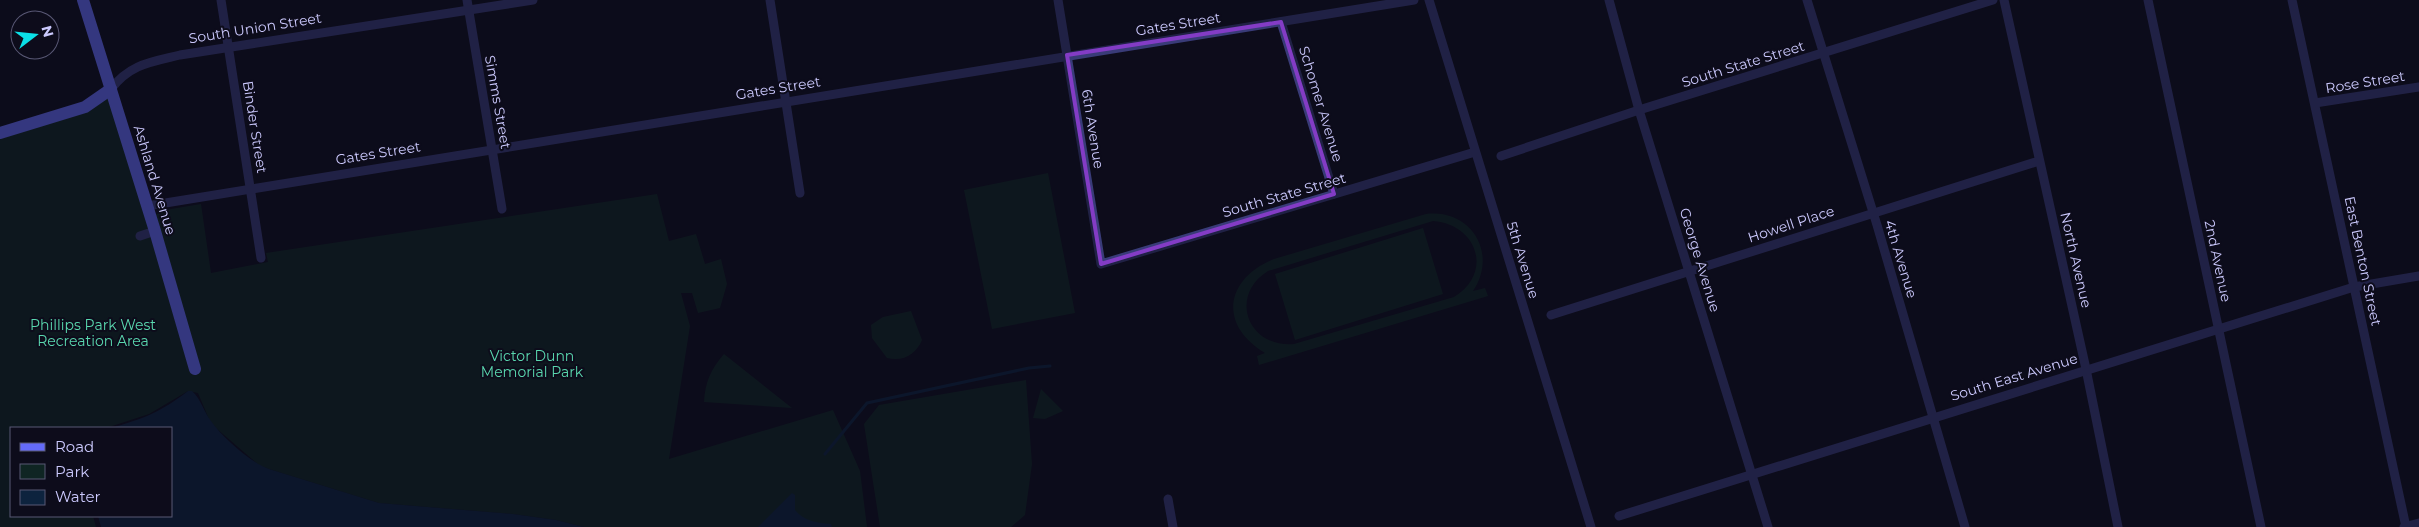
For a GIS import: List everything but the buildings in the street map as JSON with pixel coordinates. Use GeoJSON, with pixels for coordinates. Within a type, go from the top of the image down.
{"type":"FeatureCollection","features":[{"type":"Feature","properties":{"kind":"street","name":"Ashland Avenue"},"geometry":{"type":"LineString","coordinates":[[83,0],[155,231],[195,369]]}},
{"type":"Feature","properties":{"kind":"street","name":"Binder Street"},"geometry":{"type":"LineString","coordinates":[[221,0],[261,258]]}},
{"type":"Feature","properties":{"kind":"street","name":"Simms Street"},"geometry":{"type":"LineString","coordinates":[[467,0],[502,209]]}},
{"type":"Feature","properties":{"kind":"street","name":"South Union Street"},"geometry":{"type":"LineString","coordinates":[[0,133],[85,107],[111,89],[122,74],[131,69],[180,55],[533,0]]}},
{"type":"Feature","properties":{"kind":"street"},"geometry":{"type":"LineString","coordinates":[[770,0],[800,192]]}},
{"type":"Feature","properties":{"kind":"street","name":"6th Avenue"},"geometry":{"type":"LineString","coordinates":[[1058,0],[1101,264]]}},
{"type":"Feature","properties":{"kind":"street","name":"Gates Street"},"geometry":{"type":"LineString","coordinates":[[147,206],[492,148],[1414,0]]}},
{"type":"Feature","properties":{"kind":"street","name":"5th Avenue"},"geometry":{"type":"LineString","coordinates":[[1429,0],[1591,527]]}},
{"type":"Feature","properties":{"kind":"street","name":"George Avenue"},"geometry":{"type":"LineString","coordinates":[[1608,0],[1768,527]]}},
{"type":"Feature","properties":{"kind":"street","name":"4th Avenue"},"geometry":{"type":"LineString","coordinates":[[1807,0],[1873,212],[1965,527]]}},
{"type":"Feature","properties":{"kind":"street","name":"South State Street"},"geometry":{"type":"LineString","coordinates":[[1501,156],[1640,110],[1993,0]]}},
{"type":"Feature","properties":{"kind":"street","name":"North Avenue"},"geometry":{"type":"LineString","coordinates":[[2004,0],[2086,369],[2118,527]]}},
{"type":"Feature","properties":{"kind":"street","name":"2nd Avenue"},"geometry":{"type":"LineString","coordinates":[[2148,0],[2261,527]]}},
{"type":"Feature","properties":{"kind":"street","name":"East Benton Street"},"geometry":{"type":"LineString","coordinates":[[2292,0],[2406,527]]}},
{"type":"Feature","properties":{"kind":"street","name":"Schomer Avenue"},"geometry":{"type":"LineString","coordinates":[[1281,22],[1334,194]]}},
{"type":"Feature","properties":{"kind":"street","name":"Rose Street"},"geometry":{"type":"LineString","coordinates":[[2315,103],[2419,87]]}},
{"type":"Feature","properties":{"kind":"street","name":"South State Street"},"geometry":{"type":"LineString","coordinates":[[1101,264],[1475,152]]}},
{"type":"Feature","properties":{"kind":"street","name":"Howell Place"},"geometry":{"type":"LineString","coordinates":[[1551,315],[2039,161]]}},
{"type":"Feature","properties":{"kind":"street"},"geometry":{"type":"LineString","coordinates":[[140,236],[155,231]]}},
{"type":"Feature","properties":{"kind":"street","name":"South East Avenue"},"geometry":{"type":"LineString","coordinates":[[1619,516],[2354,287],[2419,276]]}},
{"type":"Feature","properties":{"kind":"street"},"geometry":{"type":"LineString","coordinates":[[1168,499],[1173,527]]}},
{"type":"Feature","properties":{"kind":"street"},"geometry":{"type":"LineString","coordinates":[[2406,527],[2419,523]]}},
{"type":"Feature","properties":{"kind":"highlighted area"},"geometry":{"type":"Polygon","coordinates":[[[1281,22],[1334,194],[1101,264],[1067,55],[1281,22]]]}},
{"type":"Feature","properties":{"kind":"green space","name":"Victor Dunn Memorial Park"},"geometry":{"type":"Polygon","coordinates":[[[111,89],[154,215],[171,209],[201,204],[211,273],[268,262],[266,253],[657,194],[669,241],[696,234],[705,264],[721,259],[727,284],[720,308],[698,313],[692,293],[681,293],[690,326],[669,459],[833,410],[860,471],[867,527],[584,527],[556,520],[513,514],[379,503],[259,465],[216,428],[209,419],[198,393],[188,391],[149,414],[109,427],[10,427],[10,517],[93,517],[96,527],[0,527],[0,133],[85,107],[111,89]]]}},
{"type":"Feature","properties":{"kind":"green space"},"geometry":{"type":"Polygon","coordinates":[[[1048,173],[1075,313],[992,329],[964,190],[1048,173]]]}},
{"type":"Feature","properties":{"kind":"green space"},"geometry":{"type":"Polygon","coordinates":[[[1426,214],[1442,214],[1468,226],[1476,237],[1481,249],[1483,263],[1480,277],[1473,291],[1485,288],[1488,296],[1259,365],[1257,356],[1265,353],[1250,342],[1240,329],[1234,316],[1234,303],[1237,290],[1245,278],[1274,259],[1426,214]],[[1433,221],[1268,271],[1256,281],[1249,294],[1247,306],[1249,318],[1255,329],[1265,338],[1278,343],[1294,344],[1454,297],[1466,287],[1474,275],[1477,263],[1475,251],[1470,240],[1448,224],[1433,221]]]}},
{"type":"Feature","properties":{"kind":"green space"},"geometry":{"type":"Polygon","coordinates":[[[1423,228],[1443,294],[1295,340],[1275,274],[1423,228]]]}},
{"type":"Feature","properties":{"kind":"green space"},"geometry":{"type":"Polygon","coordinates":[[[911,311],[922,340],[909,356],[899,359],[887,358],[872,338],[871,325],[883,317],[911,311]]]}},
{"type":"Feature","properties":{"kind":"green space"},"geometry":{"type":"Polygon","coordinates":[[[724,354],[792,408],[704,402],[709,376],[724,354]]]}},
{"type":"Feature","properties":{"kind":"green space"},"geometry":{"type":"Polygon","coordinates":[[[1026,380],[1032,464],[1025,515],[1011,527],[880,527],[864,424],[879,405],[1026,380]]]}},
{"type":"Feature","properties":{"kind":"green space"},"geometry":{"type":"Polygon","coordinates":[[[1041,389],[1063,411],[1045,419],[1033,418],[1041,389]]]}},
{"type":"Feature","properties":{"kind":"water"},"geometry":{"type":"Polygon","coordinates":[[[188,391],[192,391],[216,428],[245,455],[262,466],[379,503],[513,514],[556,520],[584,527],[101,527],[98,517],[172,517],[172,427],[114,427],[151,414],[169,405],[188,391]]]}},
{"type":"Feature","properties":{"kind":"water"},"geometry":{"type":"Polygon","coordinates":[[[792,493],[795,495],[795,510],[802,517],[811,521],[831,524],[832,527],[758,527],[792,493]]]}},
{"type":"Feature","properties":{"kind":"waterway"},"geometry":{"type":"LineString","coordinates":[[825,454],[867,403],[1029,368],[1050,366]]}},
{"type":"Feature","properties":{"kind":"park label","name":"Phillips Park West Recreation Area"},"geometry":{"type":"Point","coordinates":[93,334]}}]}
